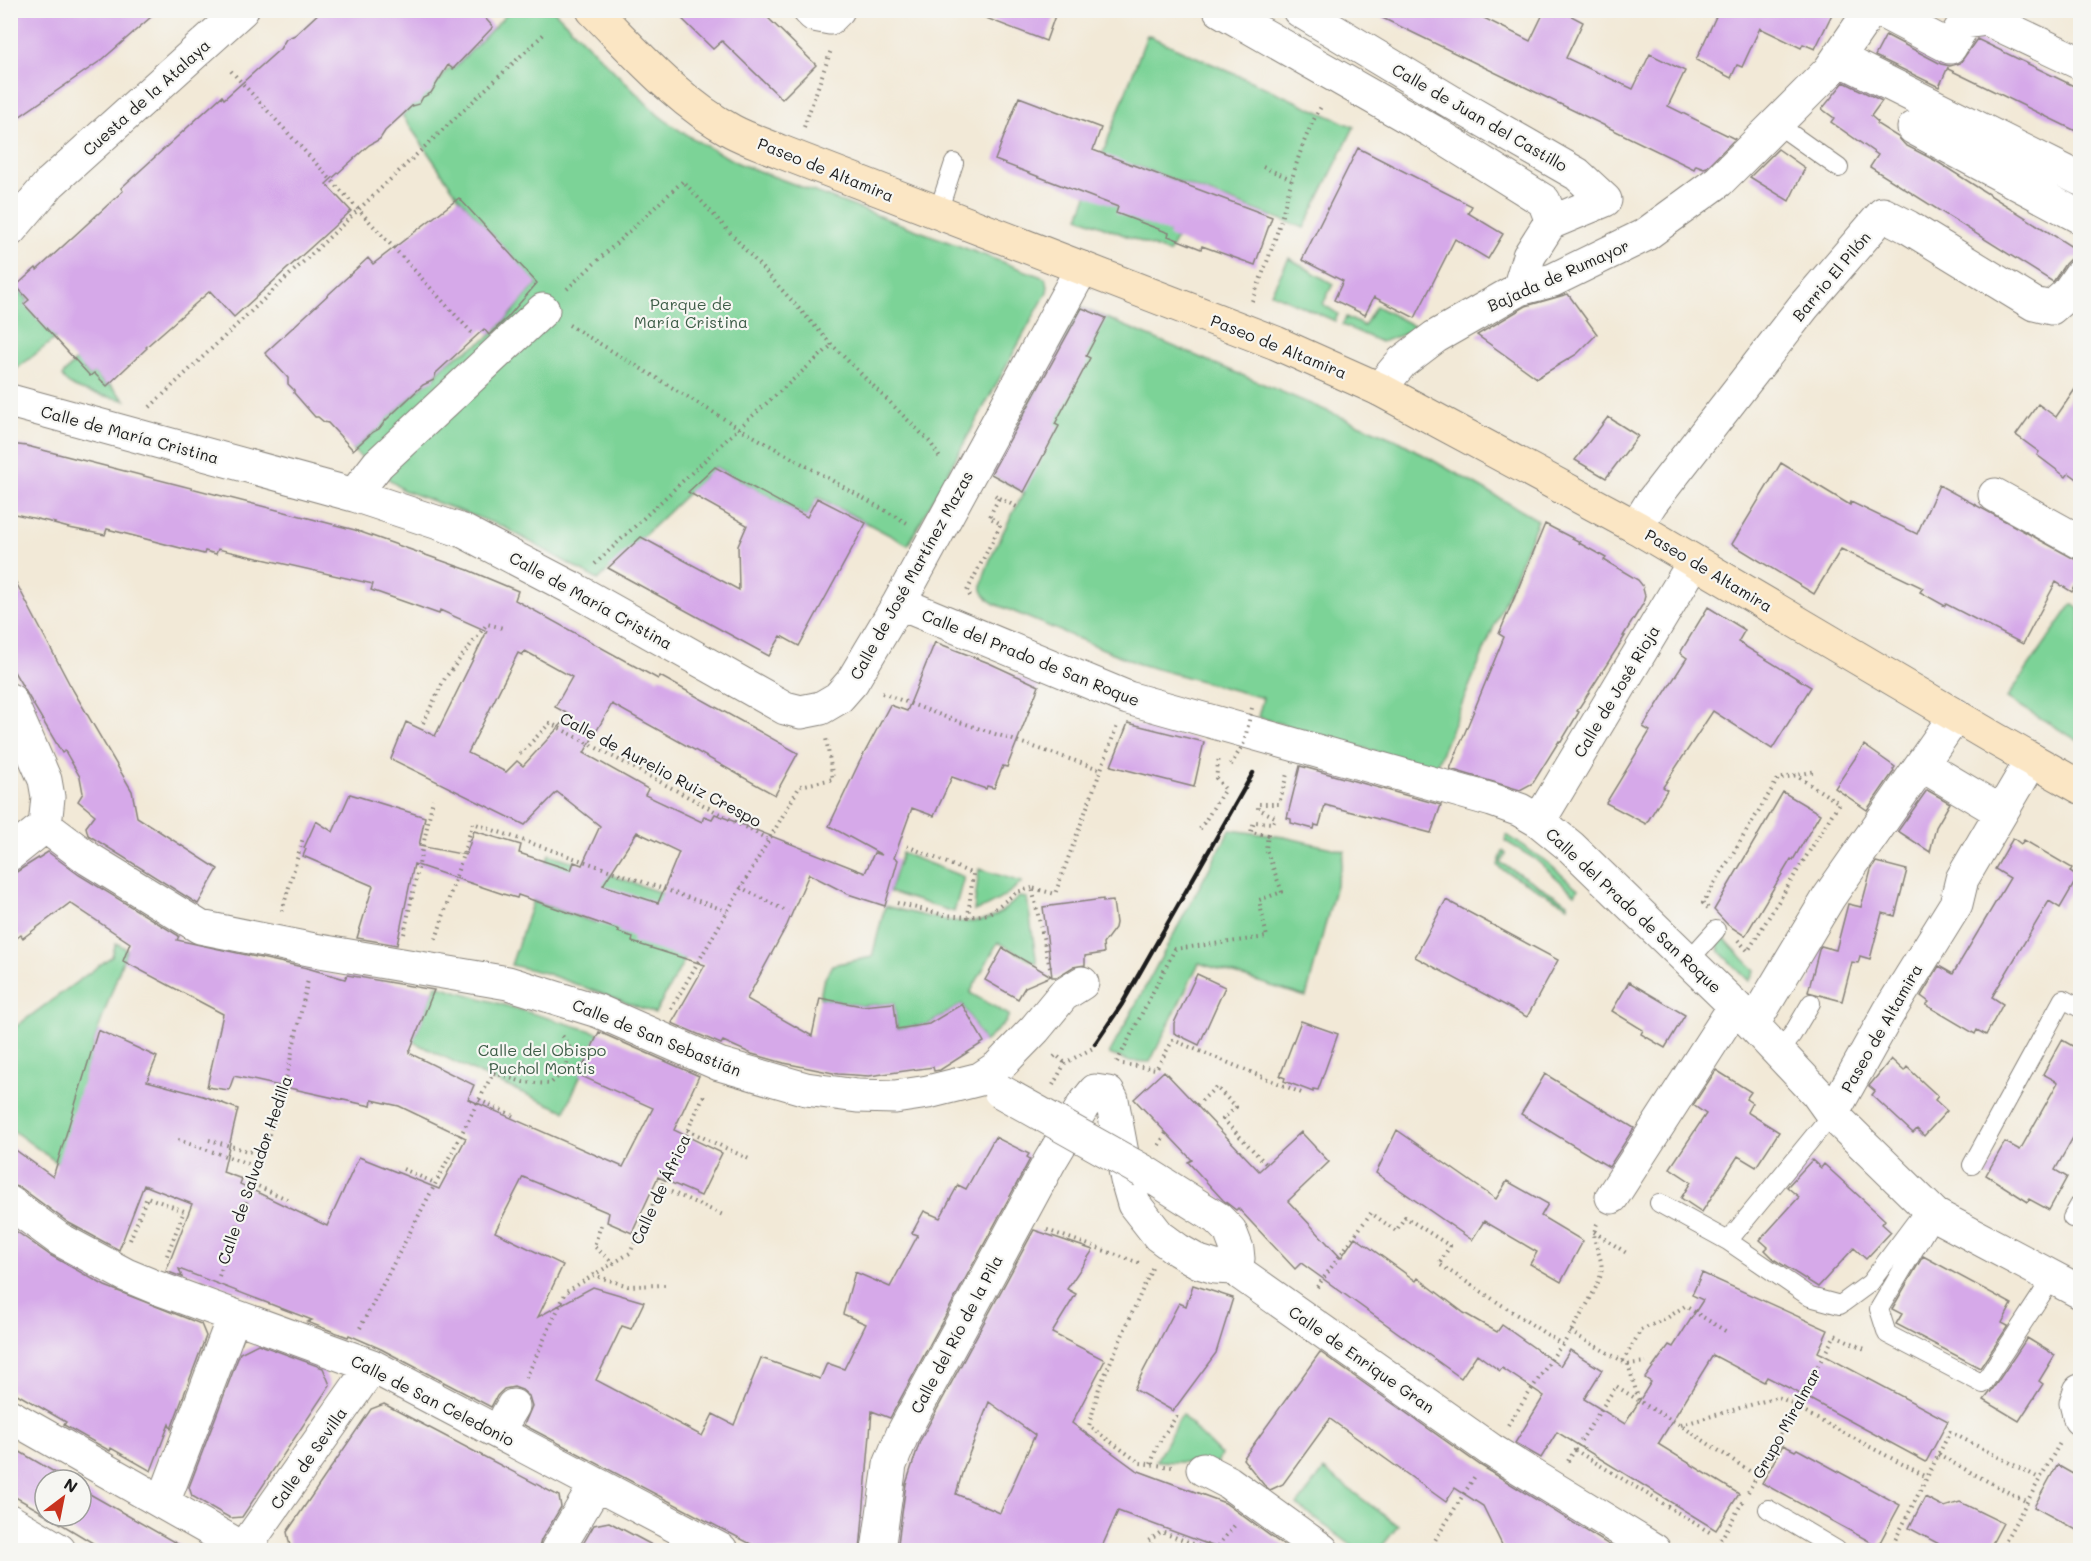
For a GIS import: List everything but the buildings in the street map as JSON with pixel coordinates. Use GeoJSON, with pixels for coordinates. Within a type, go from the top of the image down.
{"type":"FeatureCollection","features":[{"type":"Feature","properties":{"kind":"main road","name":"Paseo de Altamira"},"geometry":{"type":"LineString","coordinates":[[593,10],[654,71],[693,104],[732,131],[1242,330],[1379,389],[1636,527],[2080,787]]}},
{"type":"Feature","properties":{"kind":"street","name":"Cuesta de la Atalaya"},"geometry":{"type":"LineString","coordinates":[[10,230],[50,183],[242,10]]}},
{"type":"Feature","properties":{"kind":"street"},"geometry":{"type":"LineString","coordinates":[[1220,10],[1432,131],[1544,201],[1550,223],[1528,256],[1519,289]]}},
{"type":"Feature","properties":{"kind":"street","name":"Calle de Juan del Castillo"},"geometry":{"type":"LineString","coordinates":[[1299,10],[1577,174],[1605,200],[1550,223]]}},
{"type":"Feature","properties":{"kind":"street","name":"Bajada de Rumayor"},"geometry":{"type":"LineString","coordinates":[[1379,389],[1401,362],[1435,337],[1519,289],[1553,280],[1645,235],[1719,180],[1828,71],[1862,23],[1867,10]]}},
{"type":"Feature","properties":{"kind":"street"},"geometry":{"type":"LineString","coordinates":[[1879,10],[1950,46],[1965,22],[1987,19],[2080,63]]}},
{"type":"Feature","properties":{"kind":"street"},"geometry":{"type":"LineString","coordinates":[[1838,58],[2080,179]]}},
{"type":"Feature","properties":{"kind":"street"},"geometry":{"type":"LineString","coordinates":[[1914,129],[2080,217]]}},
{"type":"Feature","properties":{"kind":"street","name":"Cuesta de la Atalaya"},"geometry":{"type":"LineString","coordinates":[[10,208],[50,183]]}},
{"type":"Feature","properties":{"kind":"street","name":"Barrio El Pilón"},"geometry":{"type":"LineString","coordinates":[[1636,527],[1651,503],[1804,306],[1883,214],[2034,304],[2050,308],[2067,294],[2080,275]]}},
{"type":"Feature","properties":{"kind":"street","name":"Calle de José Martínez Mazas"},"geometry":{"type":"LineString","coordinates":[[821,708],[838,698],[852,682],[898,603],[1082,268]]}},
{"type":"Feature","properties":{"kind":"street"},"geometry":{"type":"LineString","coordinates":[[354,495],[378,465],[543,310]]}},
{"type":"Feature","properties":{"kind":"street","name":"Calle de María Cristina"},"geometry":{"type":"LineString","coordinates":[[10,401],[354,495],[463,531],[570,587],[785,708],[801,712],[821,708]]}},
{"type":"Feature","properties":{"kind":"street"},"geometry":{"type":"LineString","coordinates":[[1995,495],[2080,542]]}},
{"type":"Feature","properties":{"kind":"street","name":"Calle de José Rioja"},"geometry":{"type":"LineString","coordinates":[[1539,821],[1694,562]]}},
{"type":"Feature","properties":{"kind":"street","name":"Calle del Prado de San Roque"},"geometry":{"type":"LineString","coordinates":[[898,603],[1128,698],[1232,714],[1492,800],[1520,810],[1539,821],[1571,847],[1689,960],[1778,1051],[1824,1103],[1931,1211],[2067,1285]]}},
{"type":"Feature","properties":{"kind":"street"},"geometry":{"type":"LineString","coordinates":[[10,700],[45,780],[48,796],[45,826],[10,854]]}},
{"type":"Feature","properties":{"kind":"street"},"geometry":{"type":"LineString","coordinates":[[1612,1197],[1829,897],[1956,715]]}},
{"type":"Feature","properties":{"kind":"street","name":"Paseo de Altamira"},"geometry":{"type":"LineString","coordinates":[[1824,1103],[1889,1012],[1956,904],[1962,879],[2032,760]]}},
{"type":"Feature","properties":{"kind":"street"},"geometry":{"type":"LineString","coordinates":[[1922,765],[2001,812]]}},
{"type":"Feature","properties":{"kind":"street","name":"Calle de San Sebastián"},"geometry":{"type":"LineString","coordinates":[[45,826],[89,858],[200,927],[314,950],[508,983],[598,1011],[661,1027],[719,1064],[806,1089],[856,1096],[895,1096],[990,1085],[998,1067],[1035,1029],[1063,994],[1082,983]]}},
{"type":"Feature","properties":{"kind":"street"},"geometry":{"type":"LineString","coordinates":[[990,1085],[1143,1171],[1216,1218],[1230,1231],[1237,1248],[1238,1259],[1233,1268]]}},
{"type":"Feature","properties":{"kind":"street","name":"Calle del Río de la Pila"},"geometry":{"type":"LineString","coordinates":[[878,1551],[890,1465],[903,1433],[1050,1161],[1083,1106],[1095,1091],[1108,1093],[1112,1100],[1134,1204],[1159,1236],[1178,1250],[1198,1262],[1215,1267],[1233,1268]]}},
{"type":"Feature","properties":{"kind":"street","name":"Calle de San Celedonio"},"geometry":{"type":"LineString","coordinates":[[10,1203],[59,1239],[126,1275],[360,1361],[721,1551]]}},
{"type":"Feature","properties":{"kind":"street","name":"Calle de Enrique Gran"},"geometry":{"type":"LineString","coordinates":[[1233,1268],[1484,1462],[1654,1551]]}},
{"type":"Feature","properties":{"kind":"street"},"geometry":{"type":"LineString","coordinates":[[163,1503],[234,1316]]}},
{"type":"Feature","properties":{"kind":"street","name":"Calle de Sevilla"},"geometry":{"type":"LineString","coordinates":[[244,1550],[360,1361]]}},
{"type":"Feature","properties":{"kind":"street"},"geometry":{"type":"LineString","coordinates":[[2080,1391],[2076,1403],[2080,1419]]}},
{"type":"Feature","properties":{"kind":"street"},"geometry":{"type":"LineString","coordinates":[[10,1416],[244,1550]]}},
{"type":"Feature","properties":{"kind":"street"},"geometry":{"type":"LineString","coordinates":[[1203,1469],[1228,1482],[1322,1551]]}},
{"type":"Feature","properties":{"kind":"street"},"geometry":{"type":"LineString","coordinates":[[557,1551],[596,1485]]}},
{"type":"Feature","properties":{"kind":"street"},"geometry":{"type":"LineString","coordinates":[[10,1521],[59,1551]]}},
{"type":"Feature","properties":{"kind":"lane"},"geometry":{"type":"LineString","coordinates":[[1777,124],[1839,168]]}},
{"type":"Feature","properties":{"kind":"lane"},"geometry":{"type":"LineString","coordinates":[[938,213],[954,164]]}},
{"type":"Feature","properties":{"kind":"lane"},"geometry":{"type":"LineString","coordinates":[[1689,960],[1724,932]]}},
{"type":"Feature","properties":{"kind":"lane"},"geometry":{"type":"LineString","coordinates":[[1972,1165],[2063,999],[2080,1008]]}},
{"type":"Feature","properties":{"kind":"lane"},"geometry":{"type":"LineString","coordinates":[[1778,1051],[1792,1035],[1811,1003]]}},
{"type":"Feature","properties":{"kind":"lane"},"geometry":{"type":"LineString","coordinates":[[1728,1241],[1824,1103]]}},
{"type":"Feature","properties":{"kind":"lane"},"geometry":{"type":"LineString","coordinates":[[1659,1203],[1728,1241],[1810,1297],[1840,1305],[1870,1283],[1931,1211]]}},
{"type":"Feature","properties":{"kind":"lane"},"geometry":{"type":"LineString","coordinates":[[1931,1211],[1879,1309],[1887,1334],[1983,1384],[2067,1285]]}},
{"type":"Feature","properties":{"kind":"lane"},"geometry":{"type":"LineString","coordinates":[[1768,1509],[1838,1551]]}},
{"type":"Feature","properties":{"kind":"path"},"geometry":{"type":"LineString","coordinates":[[793,156],[831,48],[825,13]]}},
{"type":"Feature","properties":{"kind":"path"},"geometry":{"type":"LineString","coordinates":[[146,412],[546,32]]}},
{"type":"Feature","properties":{"kind":"path"},"geometry":{"type":"LineString","coordinates":[[231,71],[493,357]]}},
{"type":"Feature","properties":{"kind":"path"},"geometry":{"type":"LineString","coordinates":[[1242,330],[1276,236],[1298,155],[1311,123],[1338,78]]}},
{"type":"Feature","properties":{"kind":"path"},"geometry":{"type":"LineString","coordinates":[[1263,167],[1291,179]]}},
{"type":"Feature","properties":{"kind":"path"},"geometry":{"type":"LineString","coordinates":[[934,538],[739,428],[543,310],[684,181],[832,345],[930,442],[940,458]]}},
{"type":"Feature","properties":{"kind":"path"},"geometry":{"type":"LineString","coordinates":[[598,560],[739,428],[832,345]]}},
{"type":"Feature","properties":{"kind":"path"},"geometry":{"type":"LineString","coordinates":[[992,493],[1017,507]]}},
{"type":"Feature","properties":{"kind":"path"},"geometry":{"type":"LineString","coordinates":[[973,603],[967,591],[1001,524],[989,517],[999,498]]}},
{"type":"Feature","properties":{"kind":"path"},"geometry":{"type":"LineString","coordinates":[[423,723],[444,678],[488,624],[503,628]]}},
{"type":"Feature","properties":{"kind":"path"},"geometry":{"type":"LineString","coordinates":[[852,682],[951,719],[1102,770]]}},
{"type":"Feature","properties":{"kind":"path"},"geometry":{"type":"LineString","coordinates":[[661,1027],[726,910],[800,786],[833,779],[821,708]]}},
{"type":"Feature","properties":{"kind":"path"},"geometry":{"type":"LineString","coordinates":[[1200,829],[1224,789],[1216,778],[1232,714],[1252,708],[1244,743],[1231,765]]}},
{"type":"Feature","properties":{"kind":"path","name":"Calle de Aurelio Ruiz Crespo"},"geometry":{"type":"LineString","coordinates":[[520,754],[550,723],[767,839]]}},
{"type":"Feature","properties":{"kind":"path"},"geometry":{"type":"LineString","coordinates":[[897,903],[944,915],[968,917],[988,914],[1017,892],[1032,888],[1055,894],[1118,723]]}},
{"type":"Feature","properties":{"kind":"path"},"geometry":{"type":"LineString","coordinates":[[1710,910],[1703,903],[1778,779],[1816,771]]}},
{"type":"Feature","properties":{"kind":"path"},"geometry":{"type":"LineString","coordinates":[[1724,932],[1748,951],[1839,803],[1795,775]]}},
{"type":"Feature","properties":{"kind":"path"},"geometry":{"type":"LineString","coordinates":[[403,937],[433,799]]}},
{"type":"Feature","properties":{"kind":"path"},"geometry":{"type":"LineString","coordinates":[[1279,804],[1258,804],[1258,809],[1275,817],[1273,823],[1254,822],[1251,832],[1268,835],[1266,849],[1282,892],[1259,900],[1267,937],[1175,949],[1116,1063],[1156,1070],[1173,1040],[1304,1094]]}},
{"type":"Feature","properties":{"kind":"path"},"geometry":{"type":"LineString","coordinates":[[435,940],[473,823],[726,910]]}},
{"type":"Feature","properties":{"kind":"path"},"geometry":{"type":"LineString","coordinates":[[290,917],[282,914],[303,838]]}},
{"type":"Feature","properties":{"kind":"path"},"geometry":{"type":"LineString","coordinates":[[907,846],[973,874],[968,917]]}},
{"type":"Feature","properties":{"kind":"path"},"geometry":{"type":"LineString","coordinates":[[740,887],[788,912]]}},
{"type":"Feature","properties":{"kind":"path"},"geometry":{"type":"LineString","coordinates":[[1032,888],[1050,970]]}},
{"type":"Feature","properties":{"kind":"path","name":"Calle de Salvador Hedilla"},"geometry":{"type":"LineString","coordinates":[[216,1285],[253,1184],[284,1088],[314,950]]}},
{"type":"Feature","properties":{"kind":"path"},"geometry":{"type":"LineString","coordinates":[[360,1361],[435,1183],[490,1078],[494,1072],[523,1082],[550,1084],[561,1074],[572,1057],[569,1045],[563,1035],[558,1032]]}},
{"type":"Feature","properties":{"kind":"path"},"geometry":{"type":"LineString","coordinates":[[1056,1055],[1065,1063],[1093,1048]]}},
{"type":"Feature","properties":{"kind":"path","name":"Calle de África"},"geometry":{"type":"LineString","coordinates":[[510,1411],[566,1292],[630,1253],[719,1064]]}},
{"type":"Feature","properties":{"kind":"path"},"geometry":{"type":"LineString","coordinates":[[1197,1105],[1216,1086],[1236,1107],[1223,1119],[1269,1166]]}},
{"type":"Feature","properties":{"kind":"path"},"geometry":{"type":"LineString","coordinates":[[479,1100],[514,1116]]}},
{"type":"Feature","properties":{"kind":"path"},"geometry":{"type":"LineString","coordinates":[[687,1131],[749,1159]]}},
{"type":"Feature","properties":{"kind":"path"},"geometry":{"type":"LineString","coordinates":[[178,1140],[258,1167]]}},
{"type":"Feature","properties":{"kind":"path"},"geometry":{"type":"LineString","coordinates":[[209,1140],[262,1155]]}},
{"type":"Feature","properties":{"kind":"path"},"geometry":{"type":"LineString","coordinates":[[403,1170],[435,1183]]}},
{"type":"Feature","properties":{"kind":"path"},"geometry":{"type":"LineString","coordinates":[[253,1184],[289,1200]]}},
{"type":"Feature","properties":{"kind":"path"},"geometry":{"type":"LineString","coordinates":[[660,1187],[723,1215]]}},
{"type":"Feature","properties":{"kind":"path"},"geometry":{"type":"LineString","coordinates":[[126,1250],[147,1197],[156,1200],[184,1211],[164,1264]]}},
{"type":"Feature","properties":{"kind":"path"},"geometry":{"type":"LineString","coordinates":[[1310,1296],[1371,1213],[1396,1231],[1405,1217],[1450,1246],[1439,1264],[1563,1345]]}},
{"type":"Feature","properties":{"kind":"path"},"geometry":{"type":"LineString","coordinates":[[602,1225],[594,1246],[614,1264]]}},
{"type":"Feature","properties":{"kind":"path"},"geometry":{"type":"LineString","coordinates":[[1041,1228],[1152,1268],[1115,1349],[1094,1405],[1089,1426],[1140,1463]]}},
{"type":"Feature","properties":{"kind":"path"},"geometry":{"type":"LineString","coordinates":[[1594,1231],[1628,1254]]}},
{"type":"Feature","properties":{"kind":"path"},"geometry":{"type":"LineString","coordinates":[[1429,1551],[1484,1462],[1563,1345],[1601,1274],[1600,1258],[1594,1240]]}},
{"type":"Feature","properties":{"kind":"path"},"geometry":{"type":"LineString","coordinates":[[592,1275],[628,1286],[665,1285]]}},
{"type":"Feature","properties":{"kind":"path"},"geometry":{"type":"LineString","coordinates":[[1623,1361],[1641,1330],[1667,1318],[1685,1306],[1727,1332]]}},
{"type":"Feature","properties":{"kind":"path"},"geometry":{"type":"LineString","coordinates":[[1570,1332],[1628,1364],[1646,1362]]}},
{"type":"Feature","properties":{"kind":"path","name":"Grupo Miralmar"},"geometry":{"type":"LineString","coordinates":[[1715,1551],[1836,1335],[1875,1355]]}},
{"type":"Feature","properties":{"kind":"path"},"geometry":{"type":"LineString","coordinates":[[1628,1364],[1639,1401]]}},
{"type":"Feature","properties":{"kind":"path"},"geometry":{"type":"LineString","coordinates":[[1572,1455],[1616,1386],[1757,1476]]}},
{"type":"Feature","properties":{"kind":"path"},"geometry":{"type":"LineString","coordinates":[[1680,1425],[1778,1397],[1797,1405]]}},
{"type":"Feature","properties":{"kind":"path"},"geometry":{"type":"LineString","coordinates":[[1151,1465],[1158,1446],[1179,1412]]}},
{"type":"Feature","properties":{"kind":"path"},"geometry":{"type":"LineString","coordinates":[[1806,1413],[1927,1477]]}},
{"type":"Feature","properties":{"kind":"path"},"geometry":{"type":"LineString","coordinates":[[1890,1551],[1950,1432],[2039,1478]]}},
{"type":"Feature","properties":{"kind":"path"},"geometry":{"type":"LineString","coordinates":[[1575,1450],[1711,1533]]}},
{"type":"Feature","properties":{"kind":"path"},"geometry":{"type":"LineString","coordinates":[[1938,1455],[2027,1502]]}},
{"type":"Feature","properties":{"kind":"path"},"geometry":{"type":"LineString","coordinates":[[2000,1551],[2049,1462]]}},
{"type":"Feature","properties":{"kind":"path"},"geometry":{"type":"LineString","coordinates":[[1155,1551],[1148,1541],[1161,1532],[1212,1551],[1240,1520]]}},
{"type":"Feature","properties":{"kind":"green space","name":"Parque de María Cristina"},"geometry":{"type":"Polygon","coordinates":[[[510,11],[554,11],[657,114],[687,135],[740,164],[1045,278],[1048,286],[1047,292],[908,545],[818,497],[807,517],[715,467],[598,580],[504,527],[403,490],[352,450],[425,384],[433,380],[452,359],[491,335],[537,284],[459,198],[402,115],[419,103],[422,97],[443,77],[442,75],[451,67],[453,69],[510,11]]]}},
{"type":"Feature","properties":{"kind":"green space"},"geometry":{"type":"Polygon","coordinates":[[[1147,35],[1354,127],[1304,228],[1134,165],[1169,233],[1176,239],[1169,253],[1079,217],[1147,35]]]}},
{"type":"Feature","properties":{"kind":"green space"},"geometry":{"type":"Polygon","coordinates":[[[1289,258],[1333,284],[1323,304],[1338,314],[1335,321],[1271,293],[1289,258]]]}},
{"type":"Feature","properties":{"kind":"green space"},"geometry":{"type":"Polygon","coordinates":[[[16,286],[28,300],[25,304],[56,338],[15,370],[11,370],[10,291],[16,286]]]}},
{"type":"Feature","properties":{"kind":"green space"},"geometry":{"type":"Polygon","coordinates":[[[1376,306],[1418,328],[1381,342],[1342,325],[1346,317],[1364,326],[1376,306]]]}},
{"type":"Feature","properties":{"kind":"green space"},"geometry":{"type":"Polygon","coordinates":[[[1080,307],[1401,442],[1538,520],[1435,769],[1258,717],[1263,698],[1139,664],[995,604],[985,596],[982,590],[986,570],[998,541],[1024,492],[991,474],[1080,307]]]}},
{"type":"Feature","properties":{"kind":"green space"},"geometry":{"type":"Polygon","coordinates":[[[76,360],[87,364],[83,369],[90,376],[94,372],[106,386],[109,384],[125,400],[80,390],[72,386],[62,376],[76,360]]]}},
{"type":"Feature","properties":{"kind":"green space"},"geometry":{"type":"Polygon","coordinates":[[[2072,604],[2080,610],[2080,742],[2007,698],[2072,604]]]}},
{"type":"Feature","properties":{"kind":"green space"},"geometry":{"type":"Polygon","coordinates":[[[1230,830],[1284,837],[1345,851],[1306,997],[1199,963],[1150,1062],[1128,1061],[1109,1054],[1230,830]]]}},
{"type":"Feature","properties":{"kind":"green space"},"geometry":{"type":"Polygon","coordinates":[[[1507,835],[1547,862],[1578,889],[1575,894],[1535,859],[1505,841],[1507,835]]]}},
{"type":"Feature","properties":{"kind":"green space"},"geometry":{"type":"Polygon","coordinates":[[[1503,851],[1506,854],[1501,863],[1568,903],[1568,906],[1501,869],[1498,865],[1503,851]]]}},
{"type":"Feature","properties":{"kind":"green space"},"geometry":{"type":"Polygon","coordinates":[[[902,853],[964,877],[954,912],[889,892],[902,853]]]}},
{"type":"Feature","properties":{"kind":"green space"},"geometry":{"type":"Polygon","coordinates":[[[549,854],[574,862],[568,878],[545,870],[535,902],[596,923],[607,891],[591,868],[712,911],[655,1013],[545,973],[511,965],[549,854]]]}},
{"type":"Feature","properties":{"kind":"green space"},"geometry":{"type":"Polygon","coordinates":[[[979,869],[1022,882],[1000,900],[974,911],[979,869]]]}},
{"type":"Feature","properties":{"kind":"green space"},"geometry":{"type":"Polygon","coordinates":[[[1019,897],[1027,898],[1037,964],[998,942],[970,993],[1009,1015],[1005,1023],[984,1042],[962,1004],[929,1024],[897,1029],[894,1003],[862,1006],[820,998],[823,982],[832,965],[872,957],[885,906],[964,922],[988,919],[997,915],[1019,897]]]}},
{"type":"Feature","properties":{"kind":"green space"},"geometry":{"type":"Polygon","coordinates":[[[1721,935],[1755,971],[1749,981],[1720,952],[1718,945],[1721,935]]]}},
{"type":"Feature","properties":{"kind":"green space"},"geometry":{"type":"Polygon","coordinates":[[[116,943],[127,949],[98,1030],[59,1164],[11,1129],[10,1031],[112,956],[116,943]]]}},
{"type":"Feature","properties":{"kind":"green space","name":"Calle del Obispo Puchol Montis"},"geometry":{"type":"Polygon","coordinates":[[[436,985],[599,1033],[565,1111],[490,1079],[413,1042],[436,985]]]}},
{"type":"Feature","properties":{"kind":"green space"},"geometry":{"type":"Polygon","coordinates":[[[1182,1414],[1221,1455],[1214,1470],[1200,1463],[1156,1461],[1182,1414]]]}},
{"type":"Feature","properties":{"kind":"green space"},"geometry":{"type":"Polygon","coordinates":[[[1324,1470],[1398,1526],[1379,1550],[1358,1550],[1297,1505],[1324,1470]]]}},
{"type":"Feature","properties":{"kind":"railway"},"geometry":{"type":"LineString","coordinates":[[1095,1044],[1122,1004],[1253,773]]}}]}
